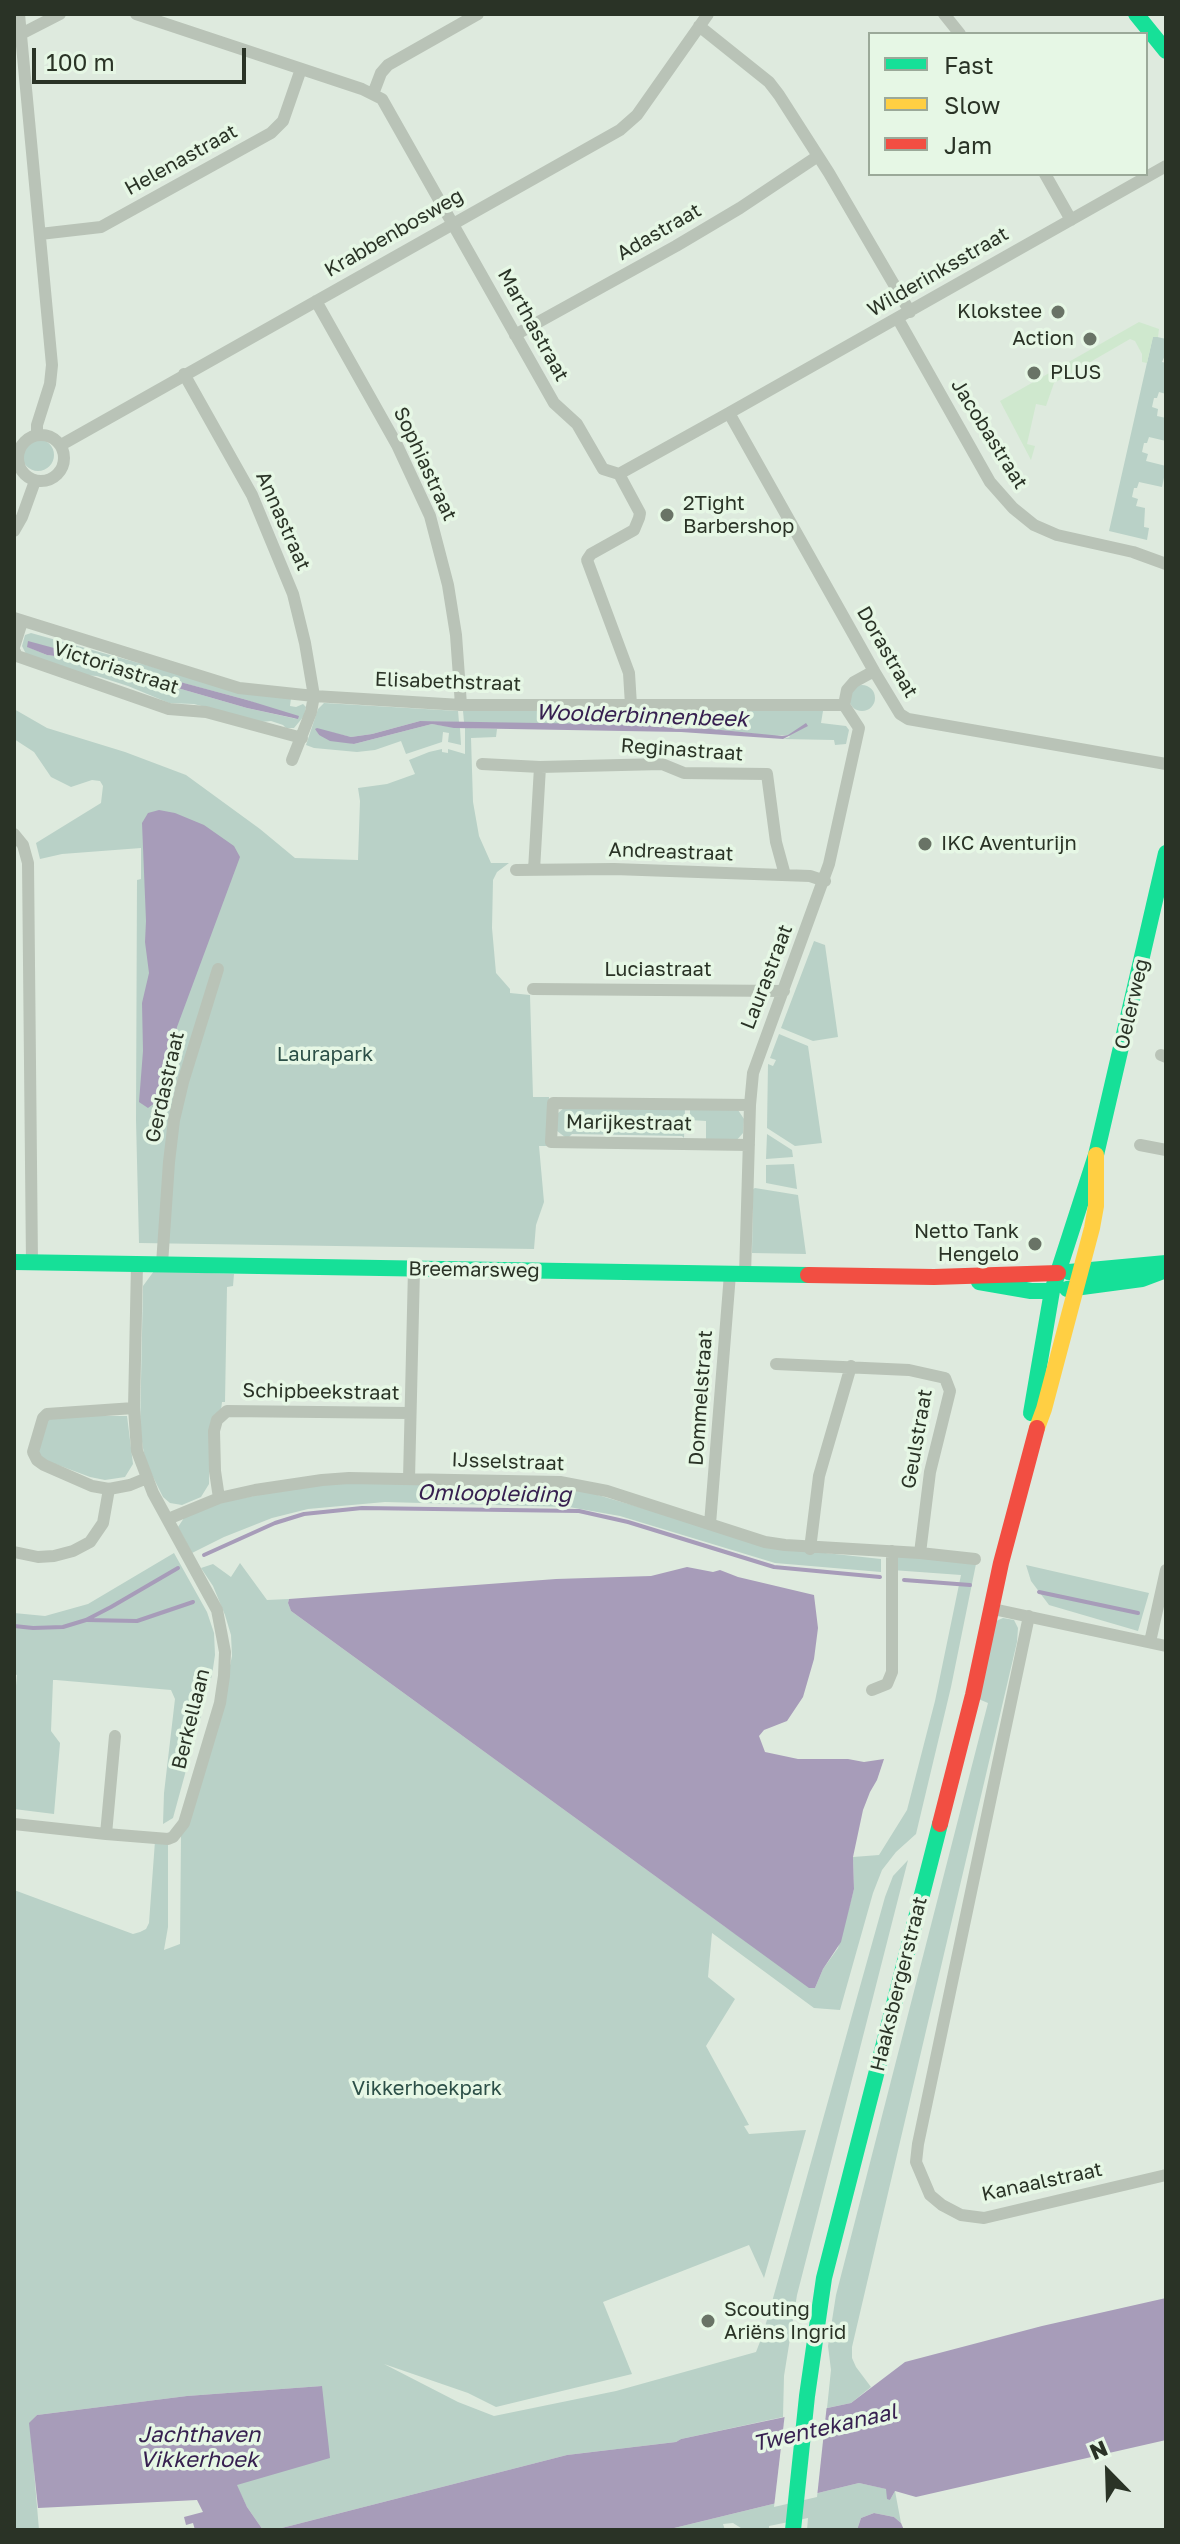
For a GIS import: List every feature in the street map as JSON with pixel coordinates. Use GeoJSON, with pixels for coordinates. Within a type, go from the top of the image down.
{"type":"FeatureCollection","features":[{"type":"Feature","properties":{"kind":"main road"},"geometry":{"type":"LineString","coordinates":[[1136,14],[1166,51]]}},
{"type":"Feature","properties":{"kind":"main road","name":"Oelerweg"},"geometry":{"type":"LineString","coordinates":[[1052,1291],[1096,1155],[1166,853]]}},
{"type":"Feature","properties":{"kind":"main road","name":"Oelerweg"},"geometry":{"type":"LineString","coordinates":[[1075,1288],[1096,1206],[1096,1155]]}},
{"type":"Feature","properties":{"kind":"main road","name":"Breemarsweg"},"geometry":{"type":"LineString","coordinates":[[14,1262],[934,1277],[1058,1273],[1166,1263]]}},
{"type":"Feature","properties":{"kind":"main road","name":"Breemarsweg"},"geometry":{"type":"LineString","coordinates":[[934,1277],[1031,1291],[1052,1291],[1142,1279],[1166,1270]]}},
{"type":"Feature","properties":{"kind":"main road","name":"Haaksbergerstraat"},"geometry":{"type":"LineString","coordinates":[[794,2522],[807,2396],[824,2278],[973,1695],[1031,1443],[1044,1409],[1075,1288]]}},
{"type":"Feature","properties":{"kind":"main road","name":"Haaksbergerstraat"},"geometry":{"type":"LineString","coordinates":[[1031,1443],[1031,1413],[1052,1291]]}},
{"type":"Feature","properties":{"kind":"street"},"geometry":{"type":"LineString","coordinates":[[19,14],[52,365],[37,434]]}},
{"type":"Feature","properties":{"kind":"street"},"geometry":{"type":"LineString","coordinates":[[21,34],[60,14]]}},
{"type":"Feature","properties":{"kind":"street"},"geometry":{"type":"LineString","coordinates":[[136,14],[373,94],[381,73],[388,65],[472,15]]}},
{"type":"Feature","properties":{"kind":"street"},"geometry":{"type":"LineString","coordinates":[[176,27],[181,14]]}},
{"type":"Feature","properties":{"kind":"street","name":"Krabbenbosweg"},"geometry":{"type":"LineString","coordinates":[[61,445],[629,123],[707,14]]}},
{"type":"Feature","properties":{"kind":"street"},"geometry":{"type":"LineString","coordinates":[[944,14],[958,32]]}},
{"type":"Feature","properties":{"kind":"street"},"geometry":{"type":"LineString","coordinates":[[699,26],[769,82],[818,156],[910,312]]}},
{"type":"Feature","properties":{"kind":"street","name":"Helenastraat"},"geometry":{"type":"LineString","coordinates":[[40,234],[101,227],[271,133],[283,121],[301,69]]}},
{"type":"Feature","properties":{"kind":"street","name":"Marthastraat"},"geometry":{"type":"LineString","coordinates":[[373,94],[382,99],[395,119],[554,403],[577,424],[603,469],[619,474],[640,513],[634,530],[591,554],[587,560],[626,663],[631,680],[631,705]]}},
{"type":"Feature","properties":{"kind":"street"},"geometry":{"type":"LineString","coordinates":[[14,112],[29,110]]}},
{"type":"Feature","properties":{"kind":"street","name":"Adastraat"},"geometry":{"type":"LineString","coordinates":[[515,335],[702,231],[818,156]]}},
{"type":"Feature","properties":{"kind":"street","name":"Wilderinksstraat"},"geometry":{"type":"LineString","coordinates":[[619,474],[1166,166]]}},
{"type":"Feature","properties":{"kind":"street"},"geometry":{"type":"LineString","coordinates":[[1046,176],[1071,220]]}},
{"type":"Feature","properties":{"kind":"street","name":"Sophiastraat"},"geometry":{"type":"LineString","coordinates":[[316,301],[397,445],[430,516],[448,585],[456,635],[461,705]]}},
{"type":"Feature","properties":{"kind":"street","name":"Jacobastraat"},"geometry":{"type":"LineString","coordinates":[[898,319],[990,482],[1004,501],[1046,531],[1133,552],[1166,564]]}},
{"type":"Feature","properties":{"kind":"street","name":"Annastraat"},"geometry":{"type":"LineString","coordinates":[[184,374],[252,495],[285,572],[305,643],[314,696]]}},
{"type":"Feature","properties":{"kind":"street","name":"Dorastraat"},"geometry":{"type":"LineString","coordinates":[[729,413],[895,709],[908,719],[1166,764]]}},
{"type":"Feature","properties":{"kind":"street"},"geometry":{"type":"LineString","coordinates":[[37,434],[50,436],[61,445],[65,458],[59,473],[50,480],[35,481],[24,475],[16,450],[24,441],[37,434]]}},
{"type":"Feature","properties":{"kind":"street"},"geometry":{"type":"LineString","coordinates":[[14,531],[35,481]]}},
{"type":"Feature","properties":{"kind":"street","name":"Elisabethstraat"},"geometry":{"type":"LineString","coordinates":[[18,620],[239,688],[314,696],[461,705],[844,705]]}},
{"type":"Feature","properties":{"kind":"street","name":"Victoriastraat"},"geometry":{"type":"LineString","coordinates":[[18,620],[14,648],[17,656],[169,709],[206,712],[302,738]]}},
{"type":"Feature","properties":{"kind":"street"},"geometry":{"type":"LineString","coordinates":[[844,705],[843,697],[854,682],[874,671]]}},
{"type":"Feature","properties":{"kind":"street"},"geometry":{"type":"LineString","coordinates":[[292,760],[314,696]]}},
{"type":"Feature","properties":{"kind":"street","name":"Laurastraat"},"geometry":{"type":"LineString","coordinates":[[737,1274],[756,1058],[825,881],[859,728],[844,705]]}},
{"type":"Feature","properties":{"kind":"street","name":"Reginastraat"},"geometry":{"type":"LineString","coordinates":[[482,764],[540,767],[662,764],[684,773],[767,774],[776,842],[785,875]]}},
{"type":"Feature","properties":{"kind":"street"},"geometry":{"type":"LineString","coordinates":[[534,870],[540,767]]}},
{"type":"Feature","properties":{"kind":"street"},"geometry":{"type":"LineString","coordinates":[[14,834],[23,845],[28,863],[32,1263]]}},
{"type":"Feature","properties":{"kind":"street","name":"Andreastraat"},"geometry":{"type":"LineString","coordinates":[[516,870],[614,869],[785,875],[810,876],[825,881]]}},
{"type":"Feature","properties":{"kind":"street","name":"Gerdastraat"},"geometry":{"type":"LineString","coordinates":[[162,1264],[174,1120],[218,969]]}},
{"type":"Feature","properties":{"kind":"street","name":"Luciastraat"},"geometry":{"type":"LineString","coordinates":[[533,989],[784,991]]}},
{"type":"Feature","properties":{"kind":"street","name":"Marijkestraat"},"geometry":{"type":"LineString","coordinates":[[749,1145],[551,1142],[553,1103],[750,1105]]}},
{"type":"Feature","properties":{"kind":"street"},"geometry":{"type":"LineString","coordinates":[[1140,1145],[1166,1150]]}},
{"type":"Feature","properties":{"kind":"street","name":"Berkellaan"},"geometry":{"type":"LineString","coordinates":[[106,1834],[168,1839],[184,1823],[220,1703],[225,1652],[222,1628],[211,1596],[147,1478],[137,1451],[134,1408],[137,1264]]}},
{"type":"Feature","properties":{"kind":"street"},"geometry":{"type":"LineString","coordinates":[[409,1479],[414,1269]]}},
{"type":"Feature","properties":{"kind":"street","name":"Dommelstraat"},"geometry":{"type":"LineString","coordinates":[[710,1524],[737,1274]]}},
{"type":"Feature","properties":{"kind":"street","name":"Geulstraat"},"geometry":{"type":"LineString","coordinates":[[776,1364],[909,1370],[945,1378],[950,1391],[930,1472],[920,1553]]}},
{"type":"Feature","properties":{"kind":"street"},"geometry":{"type":"LineString","coordinates":[[810,1549],[819,1476],[851,1366]]}},
{"type":"Feature","properties":{"kind":"street"},"geometry":{"type":"LineString","coordinates":[[134,1408],[47,1414],[33,1452],[37,1460],[92,1486],[109,1489],[147,1478]]}},
{"type":"Feature","properties":{"kind":"street","name":"Schipbeekstraat"},"geometry":{"type":"LineString","coordinates":[[219,1498],[214,1431],[217,1420],[227,1411],[410,1413]]}},
{"type":"Feature","properties":{"kind":"street","name":"IJsselstraat"},"geometry":{"type":"LineString","coordinates":[[168,1519],[219,1498],[268,1487],[322,1480],[560,1482],[607,1491],[765,1542],[810,1549],[892,1551],[975,1559]]}},
{"type":"Feature","properties":{"kind":"street"},"geometry":{"type":"LineString","coordinates":[[14,1552],[38,1557],[54,1556],[90,1542],[103,1523],[109,1489]]}},
{"type":"Feature","properties":{"kind":"street"},"geometry":{"type":"LineString","coordinates":[[872,1690],[887,1684],[892,1672],[892,1551]]}},
{"type":"Feature","properties":{"kind":"street"},"geometry":{"type":"LineString","coordinates":[[1150,1642],[1166,1570]]}},
{"type":"Feature","properties":{"kind":"street"},"geometry":{"type":"LineString","coordinates":[[993,1609],[1166,1646]]}},
{"type":"Feature","properties":{"kind":"street","name":"Kanaalstraat"},"geometry":{"type":"LineString","coordinates":[[1029,1616],[916,2162],[930,2195],[942,2205],[961,2215],[984,2218],[1166,2175]]}},
{"type":"Feature","properties":{"kind":"street"},"geometry":{"type":"LineString","coordinates":[[14,1824],[106,1834],[115,1736]]}},
{"type":"Feature","properties":{"kind":"green space"},"geometry":{"type":"Polygon","coordinates":[[[1153,336],[1166,339],[1162,362],[1166,363],[1166,394],[1159,392],[1152,407],[1158,409],[1157,416],[1166,418],[1166,441],[1149,437],[1142,452],[1148,454],[1146,461],[1166,468],[1162,487],[1139,482],[1134,488],[1132,497],[1138,499],[1136,506],[1145,508],[1144,527],[1149,528],[1147,540],[1109,531],[1153,336]]]}},
{"type":"Feature","properties":{"kind":"green space"},"geometry":{"type":"Polygon","coordinates":[[[38,439],[50,443],[54,455],[50,467],[38,471],[26,467],[22,455],[26,443],[38,439]]]}},
{"type":"Feature","properties":{"kind":"green space"},"geometry":{"type":"Polygon","coordinates":[[[31,633],[243,692],[291,698],[290,706],[303,704],[306,707],[304,716],[294,728],[286,728],[271,721],[261,722],[194,704],[169,703],[128,686],[83,675],[26,654],[22,646],[25,635],[31,633]],[[29,642],[28,647],[47,655],[77,659],[103,670],[297,719],[247,700],[29,642]]]}},
{"type":"Feature","properties":{"kind":"green space"},"geometry":{"type":"Polygon","coordinates":[[[862,685],[871,689],[875,698],[871,707],[862,711],[853,707],[849,698],[853,689],[862,685]]]}},
{"type":"Feature","properties":{"kind":"green space"},"geometry":{"type":"Polygon","coordinates":[[[324,703],[458,711],[459,722],[420,721],[351,737],[316,729],[319,735],[354,744],[432,724],[460,728],[461,745],[448,742],[449,733],[443,732],[442,742],[406,754],[401,741],[375,750],[357,752],[314,748],[306,745],[318,709],[324,703]]]}},
{"type":"Feature","properties":{"kind":"green space","name":"Laurapark"},"geometry":{"type":"Polygon","coordinates":[[[14,709],[47,728],[186,775],[295,858],[358,860],[358,788],[387,784],[415,774],[409,760],[429,752],[442,749],[442,752],[448,753],[448,749],[465,754],[465,728],[497,729],[496,737],[471,738],[473,802],[479,836],[491,863],[509,863],[497,872],[493,880],[492,928],[496,973],[510,993],[530,995],[533,1097],[549,1097],[548,1146],[539,1146],[544,1202],[536,1225],[534,1249],[139,1243],[137,880],[141,879],[141,848],[62,854],[40,859],[36,843],[101,803],[103,786],[100,781],[92,780],[71,787],[51,777],[34,752],[14,739],[14,709]]]}},
{"type":"Feature","properties":{"kind":"green space"},"geometry":{"type":"Polygon","coordinates":[[[463,711],[823,711],[821,723],[846,726],[849,730],[846,744],[835,745],[834,740],[783,739],[790,737],[701,728],[464,722],[463,711]]]}},
{"type":"Feature","properties":{"kind":"green space"},"geometry":{"type":"Polygon","coordinates":[[[814,941],[825,945],[838,1037],[813,1041],[781,1028],[814,941]]]}},
{"type":"Feature","properties":{"kind":"green space"},"geometry":{"type":"Polygon","coordinates":[[[779,1034],[808,1046],[822,1143],[795,1146],[767,1128],[768,1064],[773,1066],[776,1060],[770,1058],[779,1034]]]}},
{"type":"Feature","properties":{"kind":"green space"},"geometry":{"type":"Polygon","coordinates":[[[565,1107],[685,1108],[684,1138],[572,1134],[568,1138],[557,1131],[557,1114],[565,1107]]]}},
{"type":"Feature","properties":{"kind":"green space"},"geometry":{"type":"Polygon","coordinates":[[[690,1108],[738,1110],[744,1119],[743,1133],[736,1141],[706,1140],[706,1121],[690,1120],[690,1108]]]}},
{"type":"Feature","properties":{"kind":"green space"},"geometry":{"type":"Polygon","coordinates":[[[767,1134],[792,1150],[793,1157],[766,1159],[767,1134]]]}},
{"type":"Feature","properties":{"kind":"green space"},"geometry":{"type":"Polygon","coordinates":[[[794,1164],[797,1189],[766,1183],[766,1165],[794,1164]]]}},
{"type":"Feature","properties":{"kind":"green space"},"geometry":{"type":"Polygon","coordinates":[[[755,1188],[798,1195],[806,1254],[752,1253],[755,1188]]]}},
{"type":"Feature","properties":{"kind":"green space"},"geometry":{"type":"Polygon","coordinates":[[[154,1271],[234,1274],[233,1286],[227,1287],[225,1402],[222,1402],[221,1410],[210,1428],[209,1484],[201,1497],[182,1505],[170,1503],[163,1497],[146,1463],[140,1429],[143,1286],[154,1271]]]}},
{"type":"Feature","properties":{"kind":"green space"},"geometry":{"type":"Polygon","coordinates":[[[127,1416],[133,1464],[125,1477],[105,1480],[90,1477],[42,1459],[39,1454],[48,1417],[127,1416]]]}},
{"type":"Feature","properties":{"kind":"green space"},"geometry":{"type":"Polygon","coordinates":[[[375,1482],[553,1487],[584,1491],[779,1548],[881,1559],[881,1572],[775,1563],[620,1516],[569,1507],[385,1502],[308,1509],[272,1518],[192,1553],[178,1527],[186,1515],[213,1504],[314,1484],[375,1482]]]}},
{"type":"Feature","properties":{"kind":"green space"},"geometry":{"type":"Polygon","coordinates":[[[174,1553],[207,1612],[214,1633],[215,1655],[173,1818],[163,1824],[175,1699],[171,1690],[56,1680],[53,1680],[51,1731],[60,1743],[54,1814],[14,1809],[17,1675],[14,1674],[14,1613],[45,1616],[88,1604],[174,1553]]]}},
{"type":"Feature","properties":{"kind":"green space","name":"Vikkerhoekpark"},"geometry":{"type":"Polygon","coordinates":[[[893,1553],[977,1559],[916,1834],[882,1870],[840,2010],[814,2008],[712,1933],[708,1977],[735,1999],[706,2046],[749,2125],[744,2126],[749,2134],[806,2130],[764,2278],[749,2245],[603,2302],[632,2374],[496,2407],[468,2393],[384,2364],[458,2402],[494,2416],[616,2391],[756,2352],[885,1897],[893,1876],[908,1860],[797,2295],[784,2376],[783,2417],[676,2442],[567,2455],[274,2530],[263,2530],[236,2485],[322,2386],[187,2396],[37,2415],[30,2423],[39,2530],[14,2530],[14,1890],[133,1934],[140,1932],[149,1923],[155,1841],[168,1844],[168,1927],[164,1950],[180,1944],[181,1835],[232,1656],[231,1635],[225,1615],[213,1586],[201,1568],[213,1564],[231,1577],[240,1563],[267,1600],[289,1599],[291,1611],[724,1926],[815,1988],[823,1969],[838,1948],[854,1889],[853,1857],[879,1855],[907,1810],[935,1701],[961,1575],[892,1570],[893,1553]]]}},
{"type":"Feature","properties":{"kind":"green space"},"geometry":{"type":"Polygon","coordinates":[[[1026,1565],[1149,1593],[1138,1631],[1049,1605],[1031,1581],[1026,1565]]]}},
{"type":"Feature","properties":{"kind":"green space"},"geometry":{"type":"Polygon","coordinates":[[[1003,1618],[1014,1620],[1018,1628],[1017,1642],[852,2347],[856,2367],[871,2387],[851,2403],[827,2408],[831,2370],[828,2346],[836,2295],[988,1703],[976,1698],[996,1621],[1003,1618]]]}},
{"type":"Feature","properties":{"kind":"green space"},"geometry":{"type":"Polygon","coordinates":[[[859,2483],[887,2489],[890,2500],[895,2491],[901,2523],[894,2517],[874,2513],[861,2518],[857,2530],[807,2530],[808,2518],[769,2526],[769,2530],[744,2530],[733,2523],[723,2524],[725,2530],[666,2530],[859,2483]]]}},
{"type":"Feature","properties":{"kind":"shaded area"},"geometry":{"type":"Polygon","coordinates":[[[1139,322],[1159,329],[1158,337],[1153,337],[1147,363],[1142,362],[1142,354],[1135,341],[1130,339],[1054,383],[1046,406],[1036,404],[1027,444],[1035,446],[1031,460],[1000,401],[1139,322]]]}},
{"type":"Feature","properties":{"kind":"water"},"geometry":{"type":"Polygon","coordinates":[[[28,641],[299,716],[298,719],[247,708],[103,670],[77,659],[47,655],[27,647],[28,641]]]}},
{"type":"Feature","properties":{"kind":"water"},"geometry":{"type":"Polygon","coordinates":[[[420,721],[659,725],[676,729],[701,728],[782,736],[806,723],[808,726],[783,739],[681,732],[454,728],[432,724],[354,744],[330,741],[315,729],[351,737],[420,721]]]}},
{"type":"Feature","properties":{"kind":"water"},"geometry":{"type":"Polygon","coordinates":[[[159,810],[204,825],[234,846],[240,857],[177,1027],[159,1100],[148,1108],[139,1102],[143,1051],[142,1003],[149,973],[145,942],[142,823],[148,813],[159,810]]]}},
{"type":"Feature","properties":{"kind":"water"},"geometry":{"type":"Polygon","coordinates":[[[687,1567],[713,1572],[720,1570],[814,1595],[818,1628],[814,1659],[803,1697],[787,1721],[764,1730],[759,1736],[765,1752],[798,1759],[864,1762],[884,1759],[863,1810],[853,1857],[854,1889],[841,1942],[815,1988],[809,1988],[291,1611],[288,1603],[289,1599],[556,1579],[651,1576],[687,1567]]]}},
{"type":"Feature","properties":{"kind":"water","name":"Twentekanaal"},"geometry":{"type":"Polygon","coordinates":[[[1166,2298],[1166,2440],[916,2497],[895,2491],[890,2500],[887,2499],[886,2489],[859,2483],[666,2530],[274,2530],[567,2455],[676,2442],[851,2403],[905,2362],[1166,2298]]]}},
{"type":"Feature","properties":{"kind":"water","name":"Jachthaven Vikkerhoek"},"geometry":{"type":"Polygon","coordinates":[[[322,2386],[330,2458],[237,2485],[263,2530],[195,2530],[193,2523],[186,2525],[184,2517],[203,2512],[197,2500],[38,2508],[29,2423],[37,2415],[187,2396],[322,2386]]]}},
{"type":"Feature","properties":{"kind":"water"},"geometry":{"type":"Polygon","coordinates":[[[874,2513],[894,2517],[904,2530],[857,2530],[861,2518],[874,2513]]]}},
{"type":"Feature","properties":{"kind":"pier"},"geometry":{"type":"Polygon","coordinates":[[[827,2404],[817,2497],[774,2507],[785,2413],[827,2404]]]}},
{"type":"Feature","properties":{"kind":"waterway","name":"Omloopleiding"},"geometry":{"type":"LineString","coordinates":[[204,1555],[275,1523],[304,1514],[362,1508],[579,1511],[628,1522],[774,1567],[880,1577]]}},
{"type":"Feature","properties":{"kind":"waterway","name":"Omloopleiding"},"geometry":{"type":"LineString","coordinates":[[14,1626],[63,1627],[86,1620],[178,1568]]}},
{"type":"Feature","properties":{"kind":"waterway","name":"Omloopleiding"},"geometry":{"type":"LineString","coordinates":[[904,1580],[970,1585]]}},
{"type":"Feature","properties":{"kind":"waterway","name":"Omloopleiding"},"geometry":{"type":"LineString","coordinates":[[1039,1592],[1138,1613]]}},
{"type":"Feature","properties":{"kind":"waterway","name":"Omloopleiding"},"geometry":{"type":"LineString","coordinates":[[87,1620],[137,1621],[193,1602]]}},
{"type":"Feature","properties":{"kind":"traffic: fast"},"geometry":{"type":"LineString","coordinates":[[1136,14],[1166,51]]}},
{"type":"Feature","properties":{"kind":"traffic: fast"},"geometry":{"type":"LineString","coordinates":[[1031,1413],[1052,1291],[1096,1155],[1166,853]]}},
{"type":"Feature","properties":{"kind":"traffic: fast"},"geometry":{"type":"LineString","coordinates":[[14,1262],[808,1275]]}},
{"type":"Feature","properties":{"kind":"traffic: fast"},"geometry":{"type":"LineString","coordinates":[[1069,1272],[1166,1263]]}},
{"type":"Feature","properties":{"kind":"traffic: fast"},"geometry":{"type":"LineString","coordinates":[[1067,1289],[1142,1279],[1166,1270]]}},
{"type":"Feature","properties":{"kind":"traffic: fast"},"geometry":{"type":"LineString","coordinates":[[979,1282],[1031,1291],[1052,1291]]}},
{"type":"Feature","properties":{"kind":"traffic: fast"},"geometry":{"type":"LineString","coordinates":[[793,2530],[807,2396],[824,2278],[940,1824]]}},
{"type":"Feature","properties":{"kind":"traffic: slow"},"geometry":{"type":"LineString","coordinates":[[1037,1428],[1092,1228],[1096,1206],[1096,1155]]}},
{"type":"Feature","properties":{"kind":"traffic: jam"},"geometry":{"type":"LineString","coordinates":[[808,1275],[934,1277],[1058,1273]]}},
{"type":"Feature","properties":{"kind":"traffic: jam"},"geometry":{"type":"LineString","coordinates":[[940,1824],[973,1695],[1001,1563],[1037,1428]]}},
{"type":"Feature","properties":{"kind":"place","name":"Klokstee"},"geometry":{"type":"Point","coordinates":[1058,312]}},
{"type":"Feature","properties":{"kind":"place","name":"Action"},"geometry":{"type":"Point","coordinates":[1090,339]}},
{"type":"Feature","properties":{"kind":"place","name":"PLUS"},"geometry":{"type":"Point","coordinates":[1034,373]}},
{"type":"Feature","properties":{"kind":"place","name":"2Tight Barbershop"},"geometry":{"type":"Point","coordinates":[667,515]}},
{"type":"Feature","properties":{"kind":"place","name":"IKC Aventurijn"},"geometry":{"type":"Point","coordinates":[925,844]}},
{"type":"Feature","properties":{"kind":"place","name":"Netto Tank Hengelo"},"geometry":{"type":"Point","coordinates":[1035,1244]}},
{"type":"Feature","properties":{"kind":"place","name":"Scouting Ariëns Ingrid"},"geometry":{"type":"Point","coordinates":[708,2321]}},
{"type":"Feature","properties":{"kind":"water label","name":"Woolderbinnenbeek"},"geometry":{"type":"Point","coordinates":[642,716]}}]}
